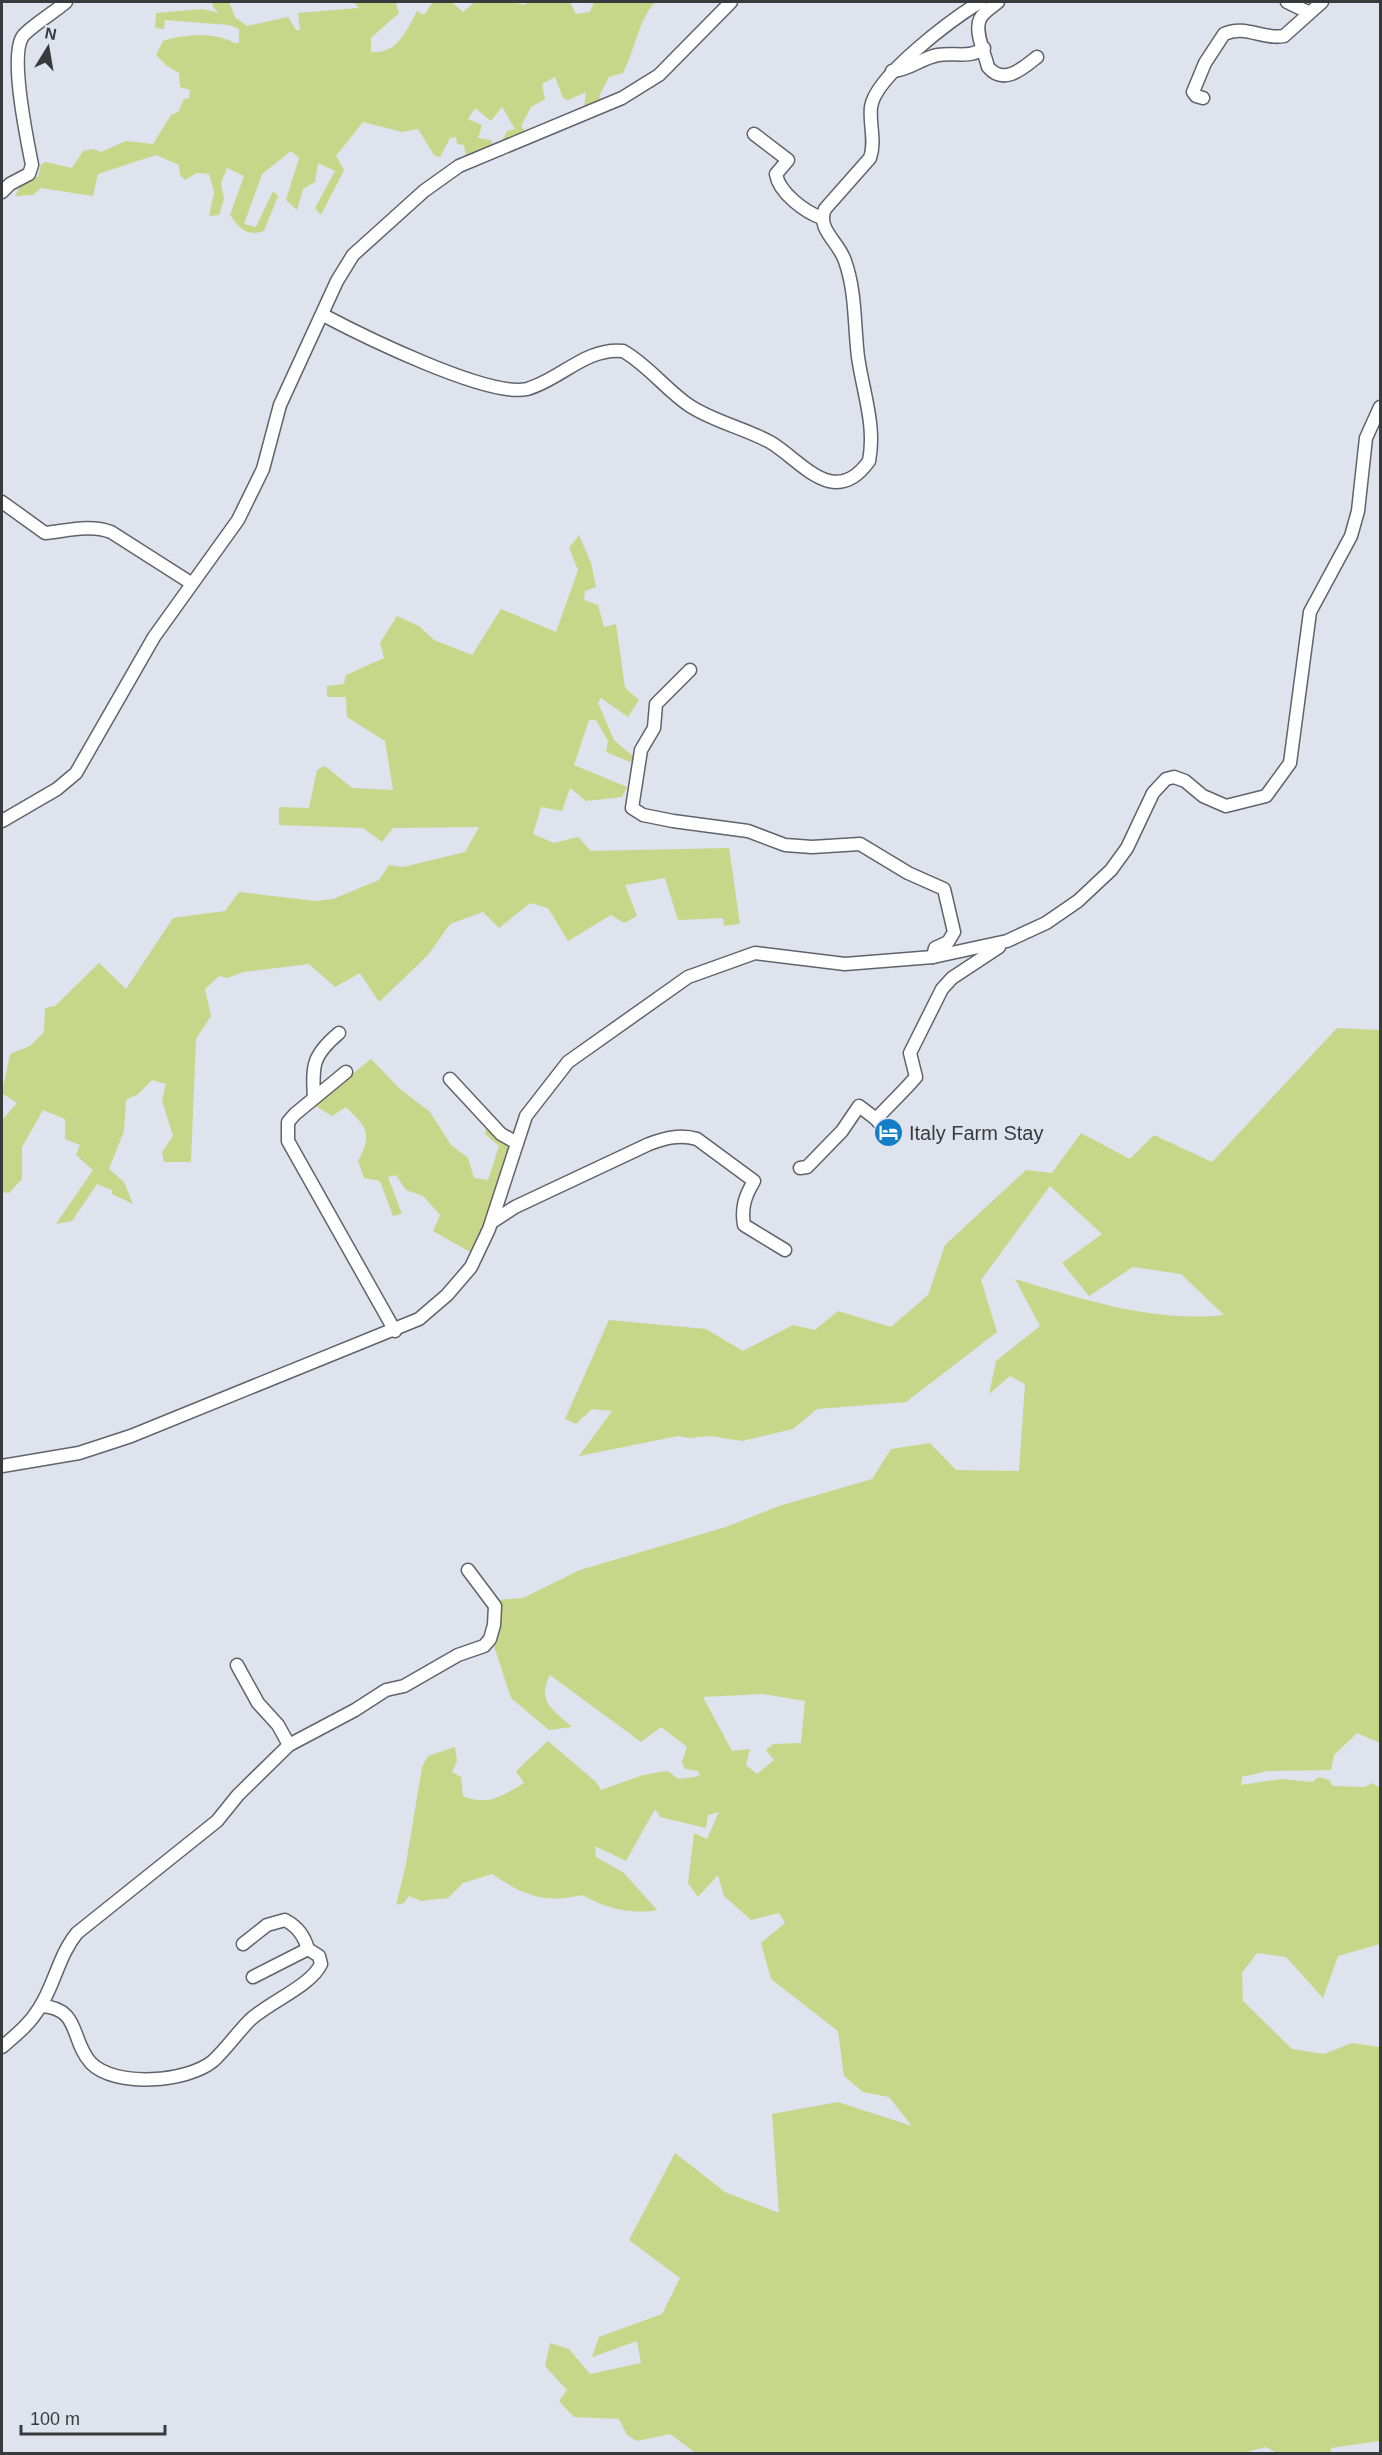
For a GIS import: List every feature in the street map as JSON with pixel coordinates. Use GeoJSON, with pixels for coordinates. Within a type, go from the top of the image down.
{"type":"FeatureCollection","features":[{"type":"Feature","properties":{"kind":"street"},"geometry":{"type":"LineString","coordinates":[[2,192],[10,184],[29,174],[32,165],[17,72],[18,45],[23,35],[66,2]]}},
{"type":"Feature","properties":{"kind":"street"},"geometry":{"type":"LineString","coordinates":[[2,821],[57,789],[76,773],[154,637],[238,520],[266,460],[280,405],[337,280],[353,255],[424,191],[459,166],[622,98],[659,75],[732,2]]}},
{"type":"Feature","properties":{"kind":"street"},"geometry":{"type":"LineString","coordinates":[[323,315],[471,382],[513,390],[538,385],[580,361],[612,350],[623,351],[700,412],[770,442],[817,478],[840,481],[855,475],[870,461],[872,429],[858,355],[854,298],[846,262],[822,224],[822,218],[825,208],[870,158],[873,149],[871,105],[877,90],[892,71],[965,11],[980,2]]}},
{"type":"Feature","properties":{"kind":"street"},"geometry":{"type":"LineString","coordinates":[[998,2],[981,17],[979,22],[978,31],[988,67],[1001,75],[1014,74],[1037,57]]}},
{"type":"Feature","properties":{"kind":"street"},"geometry":{"type":"LineString","coordinates":[[1287,2],[1308,12]]}},
{"type":"Feature","properties":{"kind":"street"},"geometry":{"type":"LineString","coordinates":[[1203,98],[1196,96],[1193,92],[1195,85],[1224,34],[1244,30],[1269,36],[1284,36],[1296,27],[1308,12],[1322,2]]}},
{"type":"Feature","properties":{"kind":"street"},"geometry":{"type":"LineString","coordinates":[[892,71],[910,68],[938,55],[971,54],[984,48]]}},
{"type":"Feature","properties":{"kind":"street"},"geometry":{"type":"LineString","coordinates":[[754,134],[788,160],[776,174],[783,188],[806,211],[822,218]]}},
{"type":"Feature","properties":{"kind":"street"},"geometry":{"type":"LineString","coordinates":[[2,1466],[79,1453],[131,1436],[395,1331],[419,1319],[447,1295],[471,1267],[492,1222],[526,1116],[568,1062],[688,977],[755,953],[845,964],[933,957],[1007,941],[1046,924],[1078,901],[1111,870],[1127,848],[1153,793],[1166,779],[1174,777],[1185,781],[1203,796],[1226,806],[1266,796],[1290,763],[1310,612],[1351,536],[1358,511],[1366,438],[1380,407]]}},
{"type":"Feature","properties":{"kind":"street"},"geometry":{"type":"LineString","coordinates":[[2,502],[45,534],[74,529],[98,529],[111,532],[191,583]]}},
{"type":"Feature","properties":{"kind":"street"},"geometry":{"type":"LineString","coordinates":[[690,670],[656,704],[654,728],[641,750],[632,808],[643,814],[673,821],[748,831],[785,844],[812,847],[860,843],[908,873],[944,889],[954,932],[948,942],[935,948],[933,957]]}},
{"type":"Feature","properties":{"kind":"street"},"geometry":{"type":"LineString","coordinates":[[876,1119],[892,1098],[916,1077],[910,1053],[925,1020],[947,983],[1007,941]]}},
{"type":"Feature","properties":{"kind":"street"},"geometry":{"type":"LineString","coordinates":[[314,1098],[313,1065],[322,1047],[339,1033]]}},
{"type":"Feature","properties":{"kind":"street"},"geometry":{"type":"LineString","coordinates":[[346,1072],[288,1122],[288,1141],[395,1331]]}},
{"type":"Feature","properties":{"kind":"street"},"geometry":{"type":"LineString","coordinates":[[450,1079],[501,1134],[517,1143]]}},
{"type":"Feature","properties":{"kind":"street"},"geometry":{"type":"LineString","coordinates":[[800,1168],[807,1167],[842,1131],[859,1106],[876,1119],[888,1133]]}},
{"type":"Feature","properties":{"kind":"street"},"geometry":{"type":"LineString","coordinates":[[492,1222],[515,1207],[649,1144],[663,1139],[688,1137],[697,1139],[754,1181],[742,1213],[744,1225],[785,1250]]}},
{"type":"Feature","properties":{"kind":"street"},"geometry":{"type":"LineString","coordinates":[[2,2047],[30,2023],[41,2006],[68,1944],[77,1933],[217,1821],[238,1795],[289,1745],[386,1690],[405,1686],[458,1655],[484,1646],[490,1639],[494,1625],[495,1606],[468,1570]]}},
{"type":"Feature","properties":{"kind":"street"},"geometry":{"type":"LineString","coordinates":[[237,1665],[258,1703],[278,1725],[289,1745]]}},
{"type":"Feature","properties":{"kind":"street"},"geometry":{"type":"LineString","coordinates":[[41,2006],[53,2006],[70,2018],[86,2055],[92,2064],[106,2073],[132,2079],[182,2075],[197,2070],[212,2061],[250,2020],[312,1977],[321,1964],[319,1956],[308,1949],[305,1938],[294,1924],[285,1920],[276,1920],[267,1925],[243,1944]]}},
{"type":"Feature","properties":{"kind":"street"},"geometry":{"type":"LineString","coordinates":[[253,1977],[308,1949]]}},
{"type":"Feature","properties":{"kind":"green space"},"geometry":{"type":"Polygon","coordinates":[[[212,2],[229,2],[235,17],[247,26],[288,17],[296,30],[300,30],[298,13],[359,8],[354,2],[399,2],[396,4],[399,13],[371,38],[371,52],[380,52],[400,40],[417,11],[424,15],[433,2],[452,2],[463,12],[475,2],[507,2],[525,5],[527,2],[570,2],[576,14],[590,12],[594,2],[655,2],[645,18],[623,73],[609,77],[599,96],[603,103],[584,109],[586,92],[568,100],[563,98],[555,77],[542,84],[545,99],[531,107],[521,126],[526,132],[501,143],[507,131],[515,129],[502,107],[491,121],[475,108],[468,119],[482,125],[478,138],[491,140],[493,147],[466,158],[464,145],[457,144],[456,137],[450,138],[440,157],[434,155],[418,129],[402,132],[363,122],[336,156],[344,170],[321,215],[315,208],[335,171],[318,163],[315,182],[303,189],[297,210],[286,200],[299,158],[291,151],[262,174],[244,224],[256,227],[273,191],[278,196],[264,231],[258,233],[244,230],[230,215],[244,176],[227,168],[221,183],[224,199],[219,215],[209,216],[214,192],[209,174],[197,173],[185,180],[180,175],[179,165],[156,155],[98,174],[93,196],[41,188],[33,195],[15,196],[26,179],[38,177],[41,164],[46,162],[72,168],[83,151],[94,149],[101,152],[126,141],[153,144],[171,115],[178,112],[184,99],[189,98],[190,90],[180,87],[179,73],[167,66],[156,55],[163,41],[199,35],[219,37],[239,43],[239,29],[229,25],[165,20],[164,29],[155,28],[156,13],[203,9],[219,13],[213,7],[212,2]]]}},
{"type":"Feature","properties":{"kind":"green space"},"geometry":{"type":"Polygon","coordinates":[[[579,535],[591,563],[596,587],[585,591],[584,600],[598,605],[604,627],[616,624],[625,688],[639,700],[628,717],[601,698],[598,703],[614,740],[635,758],[630,762],[606,752],[608,741],[596,720],[589,720],[574,765],[627,787],[622,797],[586,801],[570,788],[562,811],[541,807],[533,834],[554,843],[578,837],[591,851],[729,848],[740,924],[724,926],[723,918],[678,920],[665,878],[625,885],[637,916],[624,923],[611,915],[568,941],[548,908],[530,903],[499,928],[483,912],[450,924],[428,955],[379,1002],[360,973],[335,987],[309,964],[244,972],[227,978],[219,976],[205,989],[211,1016],[196,1039],[191,1162],[164,1162],[162,1152],[173,1136],[162,1100],[166,1084],[152,1080],[138,1094],[126,1100],[124,1131],[109,1169],[124,1182],[133,1204],[112,1194],[112,1190],[97,1184],[72,1221],[56,1224],[93,1170],[76,1155],[80,1145],[65,1139],[65,1119],[43,1110],[22,1147],[22,1179],[9,1193],[2,1192],[2,1120],[17,1103],[2,1093],[10,1054],[30,1046],[44,1032],[45,1008],[55,1006],[99,963],[126,989],[173,918],[225,911],[239,892],[314,901],[333,899],[379,880],[389,865],[403,867],[465,852],[479,827],[393,828],[382,842],[363,828],[279,825],[279,807],[309,808],[317,770],[325,766],[352,788],[393,790],[385,741],[347,717],[346,697],[327,697],[327,686],[344,684],[346,675],[384,658],[380,643],[397,616],[419,626],[434,640],[472,655],[501,609],[556,632],[578,570],[569,548],[579,535]]]}},
{"type":"Feature","properties":{"kind":"green space"},"geometry":{"type":"Polygon","coordinates":[[[1337,1028],[1380,1030],[1380,1743],[1357,1733],[1334,1755],[1331,1770],[1267,1771],[1242,1777],[1241,1785],[1281,1779],[1312,1782],[1319,1777],[1329,1780],[1333,1786],[1365,1787],[1372,1783],[1380,1788],[1380,1944],[1338,1956],[1323,1998],[1286,1957],[1257,1953],[1242,1973],[1243,2001],[1292,2049],[1324,2054],[1352,2043],[1380,2047],[1380,2441],[1331,2448],[1331,2454],[1277,2453],[1266,2447],[1238,2454],[697,2454],[670,2434],[637,2441],[627,2435],[619,2419],[574,2417],[559,2401],[567,2390],[545,2366],[550,2343],[569,2349],[590,2374],[641,2363],[637,2341],[592,2357],[599,2337],[662,2314],[680,2278],[629,2240],[675,2153],[725,2192],[779,2213],[772,2114],[838,2102],[912,2126],[889,2097],[863,2092],[844,2076],[838,2031],[771,1979],[761,1943],[785,1923],[779,1913],[751,1920],[724,1896],[718,1875],[698,1897],[688,1883],[694,1833],[707,1839],[719,1812],[708,1815],[706,1828],[660,1817],[655,1809],[626,1861],[595,1846],[596,1857],[624,1873],[657,1910],[638,1912],[618,1909],[600,1904],[582,1895],[569,1898],[535,1896],[492,1874],[463,1883],[448,1898],[421,1901],[409,1896],[404,1903],[396,1905],[406,1864],[422,1767],[428,1756],[455,1747],[457,1761],[452,1772],[461,1777],[463,1796],[480,1800],[495,1798],[524,1783],[516,1771],[548,1741],[596,1782],[601,1790],[643,1775],[667,1771],[679,1779],[700,1776],[698,1771],[685,1769],[682,1762],[687,1747],[661,1727],[641,1742],[550,1675],[546,1684],[546,1699],[553,1710],[572,1727],[549,1730],[511,1698],[493,1643],[498,1600],[523,1598],[580,1570],[726,1527],[779,1506],[872,1479],[891,1449],[930,1443],[956,1470],[1019,1471],[1025,1384],[1010,1376],[989,1394],[996,1361],[1040,1326],[1015,1279],[1118,1308],[1171,1316],[1224,1315],[1181,1274],[1133,1267],[1089,1296],[1062,1263],[1102,1234],[1050,1186],[981,1280],[997,1332],[906,1402],[817,1409],[793,1429],[742,1441],[710,1436],[689,1438],[678,1436],[579,1456],[612,1411],[592,1409],[576,1424],[565,1419],[609,1320],[706,1329],[743,1351],[793,1325],[815,1330],[838,1311],[891,1327],[928,1295],[945,1245],[1026,1170],[1052,1173],[1081,1133],[1130,1159],[1154,1135],[1212,1162],[1337,1028]],[[763,1694],[703,1697],[732,1751],[750,1749],[746,1765],[757,1774],[774,1760],[766,1750],[773,1744],[801,1743],[805,1701],[763,1694]]]}},
{"type":"Feature","properties":{"kind":"green space"},"geometry":{"type":"Polygon","coordinates":[[[371,1059],[400,1089],[430,1112],[451,1145],[468,1158],[474,1178],[488,1180],[499,1146],[485,1134],[486,1128],[511,1145],[485,1224],[472,1253],[433,1231],[440,1215],[423,1196],[406,1190],[396,1175],[388,1177],[402,1214],[393,1216],[380,1181],[364,1178],[358,1161],[363,1152],[366,1131],[359,1120],[346,1107],[332,1116],[314,1105],[371,1059]]]}},
{"type":"Feature","properties":{"kind":"place","name":"Italy Farm Stay"},"geometry":{"type":"Point","coordinates":[888,1133]}}]}
